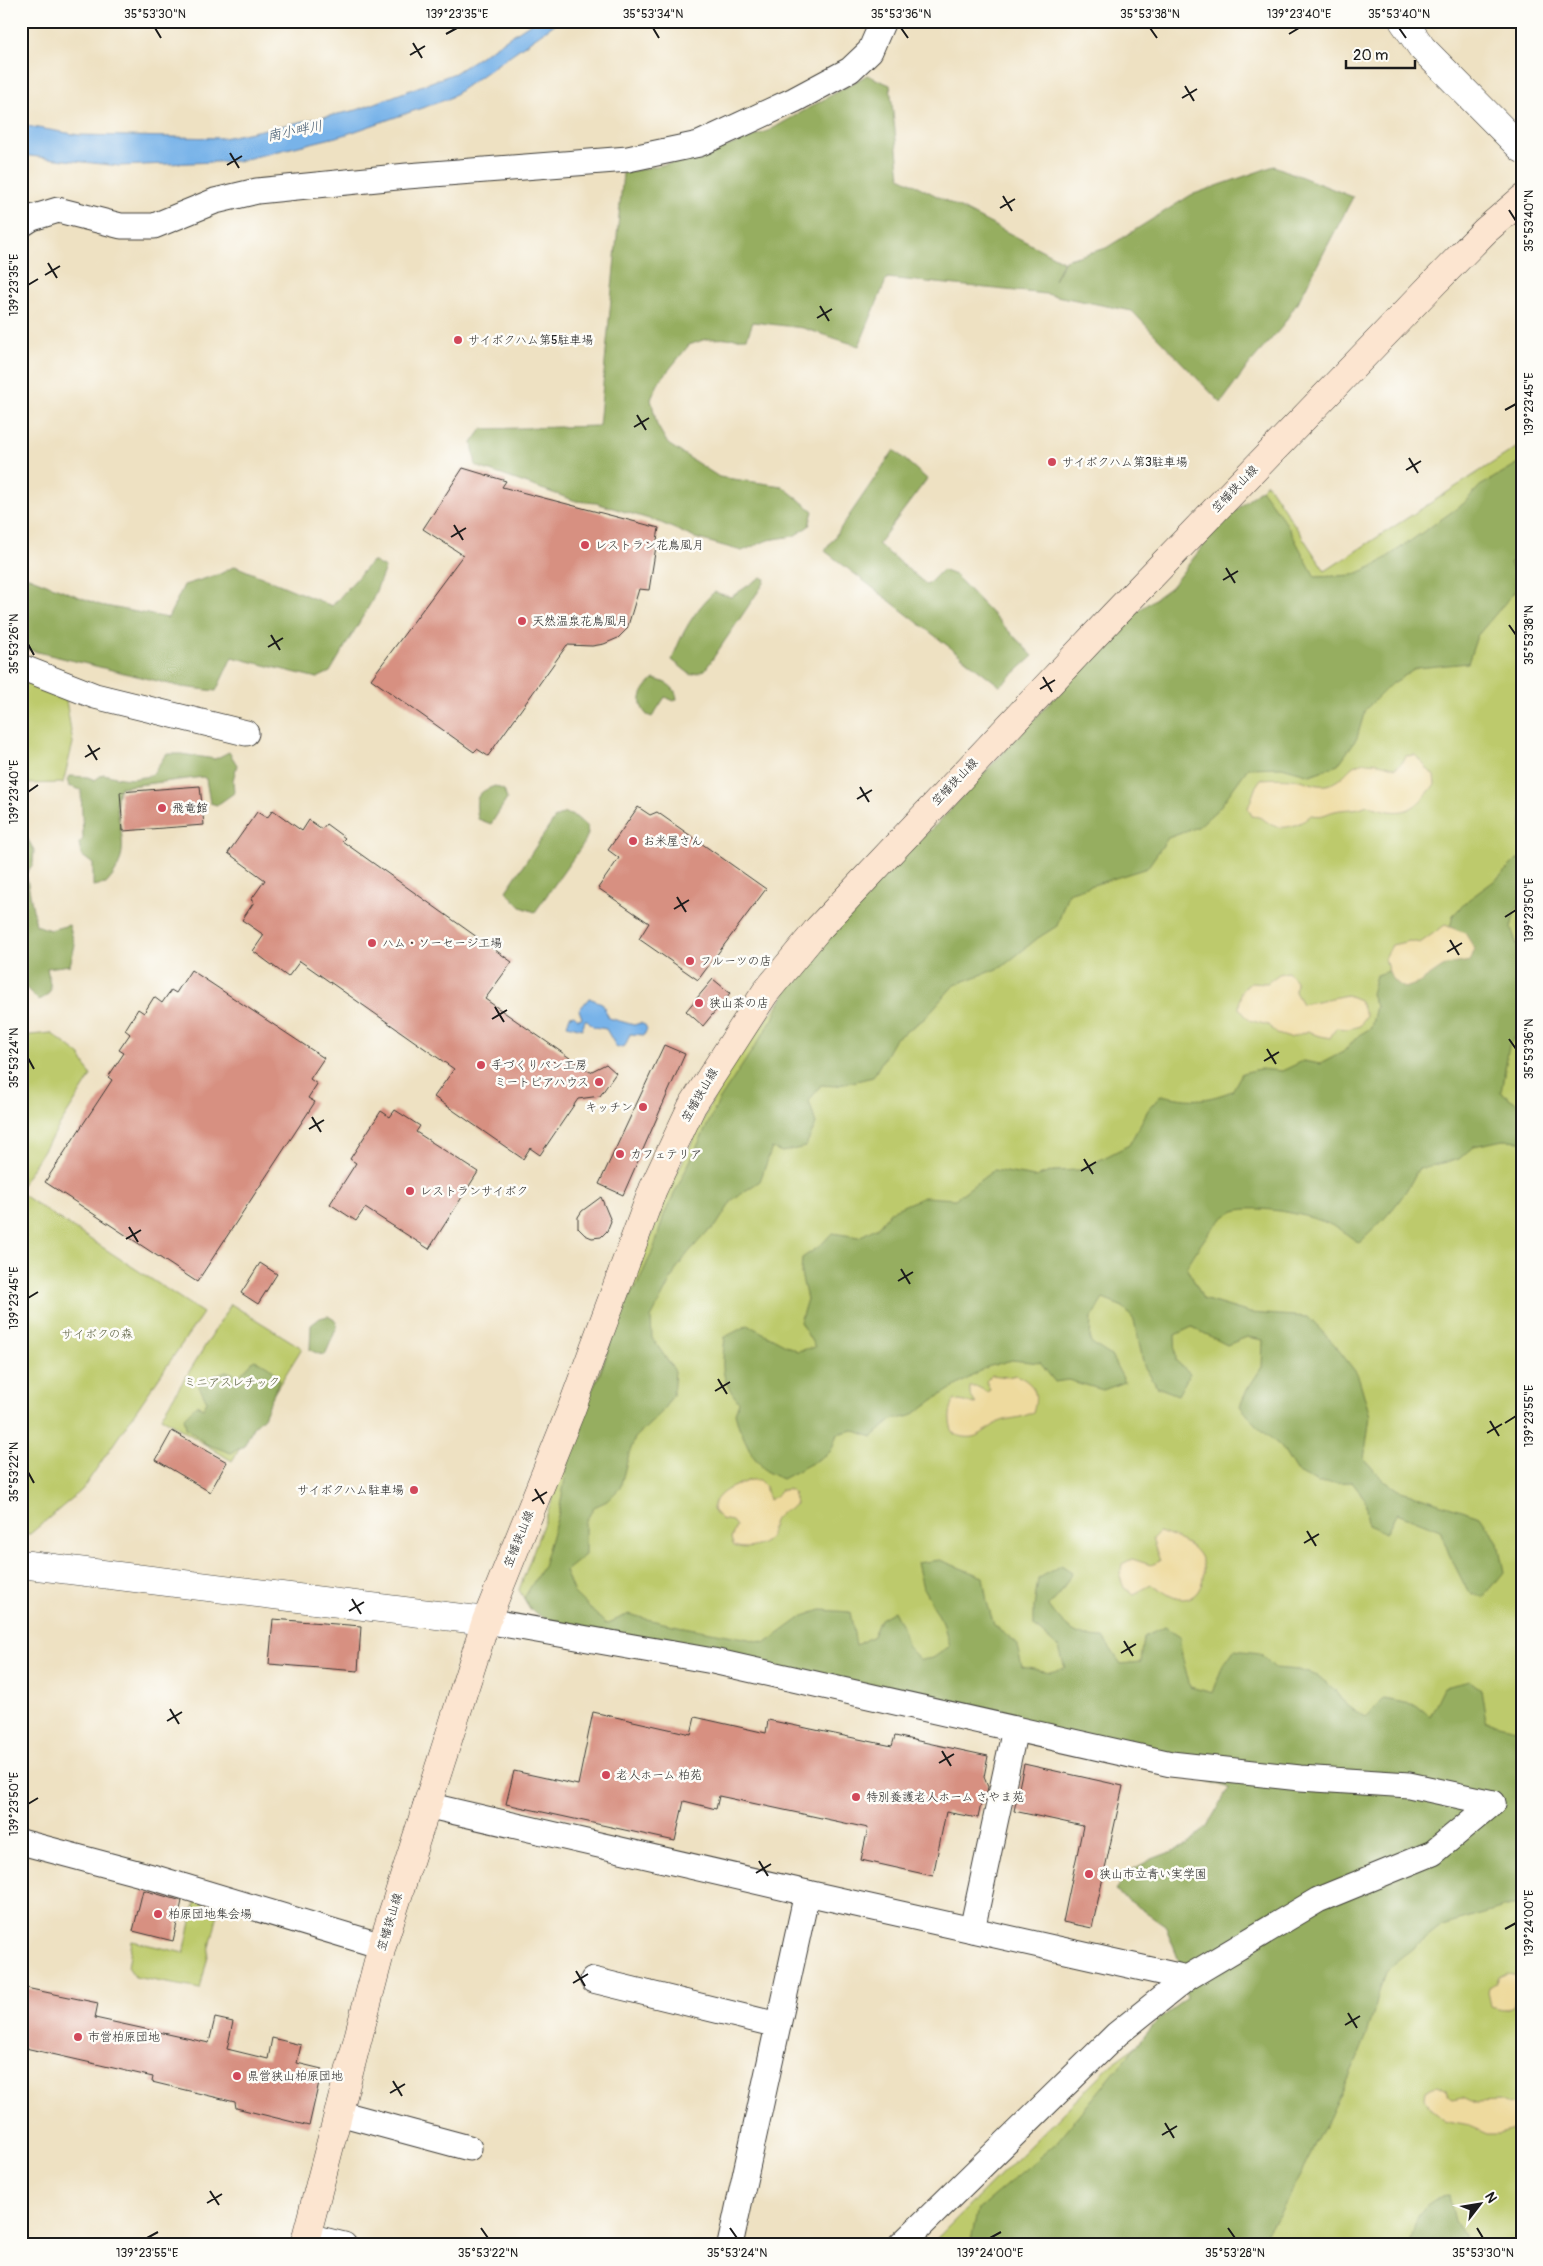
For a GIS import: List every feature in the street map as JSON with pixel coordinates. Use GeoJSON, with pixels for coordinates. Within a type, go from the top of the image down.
{"type":"FeatureCollection","features":[{"type":"Feature","properties":{"kind":"main road","name":"笠幡狭山線"},"geometry":{"type":"LineString","coordinates":[[306,2240],[382,1946],[486,1621],[571,1410],[622,1268],[670,1149],[696,1099],[765,993],[818,929],[1434,282],[1485,231],[1522,199]]}},
{"type":"Feature","properties":{"kind":"street"},"geometry":{"type":"LineString","coordinates":[[21,225],[32,218],[58,210],[121,226],[154,226],[215,201],[257,191],[416,175],[628,159],[699,144],[794,100],[850,70],[870,51],[882,21]]}},
{"type":"Feature","properties":{"kind":"street"},"geometry":{"type":"LineString","coordinates":[[1403,21],[1422,48],[1522,149]]}},
{"type":"Feature","properties":{"kind":"street"},"geometry":{"type":"LineString","coordinates":[[21,667],[95,696],[246,733]]}},
{"type":"Feature","properties":{"kind":"street"},"geometry":{"type":"LineString","coordinates":[[21,1564],[486,1621],[713,1661],[1171,1764],[1300,1778],[1409,1784],[1494,1803],[1433,1853],[1318,1900],[1188,1978],[1117,2034],[901,2245]]}},
{"type":"Feature","properties":{"kind":"street"},"geometry":{"type":"LineString","coordinates":[[972,1930],[1015,1729]]}},
{"type":"Feature","properties":{"kind":"street"},"geometry":{"type":"LineString","coordinates":[[426,1805],[1188,1978]]}},
{"type":"Feature","properties":{"kind":"street"},"geometry":{"type":"LineString","coordinates":[[21,1842],[152,1877],[382,1946]]}},
{"type":"Feature","properties":{"kind":"street"},"geometry":{"type":"LineString","coordinates":[[730,2245],[807,1893]]}},
{"type":"Feature","properties":{"kind":"street"},"geometry":{"type":"LineString","coordinates":[[593,1980],[778,2025]]}},
{"type":"Feature","properties":{"kind":"street"},"geometry":{"type":"LineString","coordinates":[[339,2113],[469,2148]]}},
{"type":"Feature","properties":{"kind":"street"},"geometry":{"type":"LineString","coordinates":[[306,2240],[344,2245]]}},
{"type":"Feature","properties":{"kind":"green space"},"geometry":{"type":"Polygon","coordinates":[[[867,75],[890,85],[900,177],[1063,261],[1054,280],[1065,260],[1106,248],[1191,195],[1274,166],[1353,197],[1299,300],[1281,328],[1250,363],[1221,403],[1132,311],[1046,294],[887,278],[859,346],[803,328],[753,322],[747,338],[706,339],[689,345],[659,382],[651,399],[657,425],[668,444],[719,477],[782,486],[813,511],[809,526],[794,536],[768,540],[742,551],[695,538],[659,522],[596,503],[576,501],[476,466],[472,443],[482,429],[599,426],[623,173],[700,157],[770,130],[867,75]]]}},
{"type":"Feature","properties":{"kind":"green space"},"geometry":{"type":"Polygon","coordinates":[[[1522,444],[1522,1787],[1309,1767],[530,1609],[519,1590],[624,1305],[671,1185],[728,1069],[806,968],[1092,673],[1267,483],[1325,571],[1522,444]]]}},
{"type":"Feature","properties":{"kind":"green space"},"geometry":{"type":"Polygon","coordinates":[[[894,450],[927,479],[878,544],[927,585],[942,570],[955,575],[1033,656],[1000,686],[825,551],[894,450]]]}},
{"type":"Feature","properties":{"kind":"green space"},"geometry":{"type":"Polygon","coordinates":[[[1522,461],[1522,555],[1510,563],[1521,584],[1477,636],[1468,663],[1417,668],[1390,685],[1365,710],[1357,738],[1338,765],[1310,775],[1282,767],[1248,768],[1219,808],[1198,827],[1168,838],[1147,868],[1068,893],[1057,926],[1038,938],[1002,967],[954,985],[924,1019],[895,1039],[873,1077],[835,1086],[821,1085],[809,1101],[816,1124],[805,1147],[782,1152],[772,1148],[760,1181],[733,1199],[716,1226],[707,1232],[677,1268],[651,1318],[652,1338],[675,1371],[673,1395],[661,1413],[635,1438],[620,1488],[607,1501],[594,1507],[585,1523],[585,1555],[565,1571],[574,1593],[606,1624],[629,1614],[663,1623],[766,1643],[803,1616],[821,1610],[850,1612],[856,1645],[873,1636],[880,1619],[894,1611],[902,1627],[908,1647],[921,1660],[933,1658],[950,1646],[943,1623],[923,1588],[917,1563],[940,1560],[983,1577],[987,1602],[994,1625],[1016,1642],[1022,1667],[1050,1672],[1065,1668],[1059,1648],[1034,1626],[1034,1607],[1038,1579],[1061,1565],[1072,1572],[1060,1594],[1049,1606],[1060,1620],[1072,1630],[1085,1636],[1103,1638],[1121,1664],[1141,1662],[1144,1637],[1165,1627],[1180,1637],[1181,1652],[1190,1687],[1213,1693],[1222,1667],[1234,1650],[1260,1653],[1275,1668],[1298,1670],[1318,1676],[1335,1690],[1347,1706],[1366,1717],[1384,1699],[1416,1705],[1430,1716],[1444,1687],[1470,1681],[1481,1689],[1486,1721],[1515,1728],[1522,1726],[1522,1905],[1518,1904],[1442,1926],[1385,1971],[1367,2036],[1341,2095],[1279,2215],[1258,2245],[970,2245],[978,2209],[1055,2144],[1157,2021],[1187,1999],[1179,1961],[1165,1925],[1115,1891],[1128,1872],[1152,1859],[1186,1846],[1207,1826],[1229,1788],[1196,1777],[569,1626],[548,1620],[537,1614],[524,1598],[543,1566],[559,1512],[568,1462],[577,1443],[589,1396],[600,1374],[622,1310],[638,1283],[654,1248],[664,1215],[720,1099],[773,1019],[788,986],[811,951],[896,861],[937,824],[1127,619],[1171,587],[1220,524],[1261,489],[1286,523],[1315,577],[1353,575],[1376,565],[1463,504],[1480,486],[1522,461]]]}},
{"type":"Feature","properties":{"kind":"green space"},"geometry":{"type":"Polygon","coordinates":[[[372,561],[385,568],[372,601],[330,672],[317,678],[232,657],[216,691],[182,687],[21,648],[21,574],[100,605],[168,618],[184,585],[220,574],[235,566],[332,606],[372,561]]]}},
{"type":"Feature","properties":{"kind":"green space"},"geometry":{"type":"Polygon","coordinates":[[[761,577],[765,579],[764,583],[705,670],[691,675],[672,660],[689,623],[714,592],[731,597],[761,577]]]}},
{"type":"Feature","properties":{"kind":"green space"},"geometry":{"type":"Polygon","coordinates":[[[21,679],[66,700],[73,743],[63,783],[21,784],[21,679]]]}},
{"type":"Feature","properties":{"kind":"green space"},"geometry":{"type":"Polygon","coordinates":[[[654,679],[666,683],[672,688],[677,699],[674,701],[665,697],[652,717],[643,710],[641,701],[643,691],[654,679]]]}},
{"type":"Feature","properties":{"kind":"green space"},"geometry":{"type":"Polygon","coordinates":[[[229,752],[237,765],[233,780],[234,793],[217,805],[210,803],[206,779],[203,777],[121,787],[117,797],[117,807],[122,843],[121,857],[116,870],[106,884],[93,886],[93,864],[81,855],[79,843],[83,839],[81,790],[69,786],[67,780],[69,776],[88,777],[95,780],[103,774],[133,779],[152,775],[166,754],[181,754],[215,759],[229,752]]]}},
{"type":"Feature","properties":{"kind":"green space"},"geometry":{"type":"Polygon","coordinates":[[[495,786],[504,790],[507,799],[491,824],[478,819],[477,801],[483,791],[495,786]]]}},
{"type":"Feature","properties":{"kind":"green space"},"geometry":{"type":"Polygon","coordinates":[[[565,813],[576,817],[587,827],[588,834],[584,843],[535,912],[521,907],[506,891],[555,818],[565,813]]]}},
{"type":"Feature","properties":{"kind":"green space"},"geometry":{"type":"Polygon","coordinates":[[[21,828],[34,850],[33,864],[26,874],[36,925],[50,930],[69,925],[75,945],[70,965],[47,968],[51,989],[47,996],[38,1000],[21,983],[21,828]]]}},
{"type":"Feature","properties":{"kind":"green space"},"geometry":{"type":"Polygon","coordinates":[[[1517,859],[1522,859],[1522,903],[1515,911],[1511,928],[1522,959],[1522,1025],[1509,1046],[1501,1092],[1522,1107],[1522,1141],[1503,1140],[1474,1146],[1459,1159],[1418,1169],[1393,1209],[1359,1243],[1336,1228],[1312,1218],[1270,1210],[1244,1209],[1228,1214],[1214,1227],[1187,1266],[1203,1299],[1250,1313],[1308,1317],[1334,1344],[1358,1375],[1370,1416],[1364,1459],[1383,1480],[1398,1490],[1480,1516],[1498,1543],[1504,1572],[1484,1597],[1468,1592],[1449,1554],[1440,1530],[1397,1513],[1386,1533],[1368,1525],[1365,1499],[1352,1482],[1318,1483],[1296,1471],[1281,1447],[1256,1425],[1240,1406],[1247,1390],[1262,1367],[1263,1340],[1247,1337],[1227,1345],[1192,1327],[1175,1335],[1176,1361],[1190,1373],[1178,1395],[1157,1387],[1144,1366],[1134,1320],[1123,1307],[1103,1299],[1091,1318],[1090,1342],[1111,1356],[1125,1382],[1103,1390],[1068,1380],[1055,1382],[1040,1363],[1012,1360],[987,1367],[933,1400],[911,1416],[892,1420],[872,1437],[853,1430],[837,1434],[831,1451],[782,1479],[767,1472],[752,1455],[739,1427],[735,1413],[739,1402],[728,1386],[723,1371],[725,1337],[748,1325],[797,1351],[815,1347],[800,1322],[807,1299],[801,1274],[802,1258],[820,1246],[832,1233],[859,1237],[878,1227],[891,1211],[924,1197],[955,1199],[994,1170],[1035,1177],[1054,1171],[1080,1170],[1129,1145],[1148,1110],[1161,1095],[1205,1099],[1232,1091],[1242,1073],[1260,1069],[1282,1071],[1303,1061],[1320,1064],[1343,1052],[1359,1035],[1371,1028],[1376,1006],[1371,994],[1376,975],[1401,967],[1447,942],[1453,915],[1468,900],[1498,878],[1517,859]]]}},
{"type":"Feature","properties":{"kind":"green space"},"geometry":{"type":"Polygon","coordinates":[[[51,1033],[80,1055],[91,1076],[21,1186],[21,1036],[51,1033]]]}},
{"type":"Feature","properties":{"kind":"green space","name":"サイボクの森"},"geometry":{"type":"Polygon","coordinates":[[[21,1194],[203,1313],[82,1490],[30,1534],[21,1534],[21,1194]]]}},
{"type":"Feature","properties":{"kind":"green space","name":"ミニアスレチック"},"geometry":{"type":"Polygon","coordinates":[[[231,1304],[302,1348],[232,1461],[161,1417],[231,1304]]]}},
{"type":"Feature","properties":{"kind":"green space"},"geometry":{"type":"Polygon","coordinates":[[[328,1316],[336,1321],[337,1327],[325,1355],[310,1350],[311,1325],[320,1318],[328,1316]]]}},
{"type":"Feature","properties":{"kind":"green space"},"geometry":{"type":"Polygon","coordinates":[[[254,1360],[270,1368],[279,1381],[264,1417],[253,1427],[244,1446],[231,1453],[206,1444],[186,1428],[184,1417],[196,1405],[203,1408],[207,1401],[199,1387],[203,1380],[226,1371],[239,1376],[254,1360]]]}},
{"type":"Feature","properties":{"kind":"green space"},"geometry":{"type":"Polygon","coordinates":[[[1522,1844],[1522,2245],[930,2245],[1114,2062],[1218,1986],[1522,1844]]]}},
{"type":"Feature","properties":{"kind":"green space"},"geometry":{"type":"Polygon","coordinates":[[[196,1899],[218,1914],[200,1989],[135,1977],[128,1967],[132,1941],[184,1953],[196,1899]]]}},
{"type":"Feature","properties":{"kind":"green space"},"geometry":{"type":"Polygon","coordinates":[[[1449,2196],[1455,2221],[1464,2235],[1464,2245],[1410,2245],[1420,2212],[1431,2201],[1449,2196]]]}},
{"type":"Feature","properties":{"kind":"sand"},"geometry":{"type":"Polygon","coordinates":[[[1415,755],[1434,776],[1435,784],[1420,802],[1406,810],[1390,811],[1367,805],[1321,815],[1311,815],[1298,824],[1281,827],[1252,816],[1248,808],[1256,786],[1261,779],[1290,779],[1326,785],[1336,781],[1351,768],[1361,763],[1379,763],[1395,768],[1402,763],[1406,756],[1415,755]]]}},
{"type":"Feature","properties":{"kind":"sand"},"geometry":{"type":"Polygon","coordinates":[[[1445,925],[1465,933],[1475,949],[1470,961],[1446,965],[1419,983],[1405,988],[1397,983],[1389,972],[1385,958],[1392,945],[1410,941],[1420,943],[1445,925]]]}},
{"type":"Feature","properties":{"kind":"sand"},"geometry":{"type":"Polygon","coordinates":[[[1288,972],[1296,981],[1295,992],[1302,1004],[1347,995],[1359,1000],[1366,1015],[1360,1026],[1347,1029],[1336,1028],[1330,1038],[1308,1031],[1290,1038],[1277,1034],[1268,1025],[1249,1020],[1239,1008],[1241,991],[1251,982],[1267,983],[1279,974],[1288,972]]]}},
{"type":"Feature","properties":{"kind":"sand"},"geometry":{"type":"Polygon","coordinates":[[[992,1375],[1007,1377],[1017,1375],[1028,1382],[1034,1390],[1036,1399],[1033,1412],[999,1422],[983,1433],[973,1437],[954,1434],[950,1417],[954,1400],[976,1404],[970,1395],[970,1387],[978,1387],[987,1392],[990,1390],[986,1381],[992,1375]]]}},
{"type":"Feature","properties":{"kind":"sand"},"geometry":{"type":"Polygon","coordinates":[[[750,1480],[759,1480],[765,1486],[769,1500],[776,1496],[780,1490],[789,1489],[793,1492],[796,1504],[776,1518],[767,1540],[749,1548],[734,1546],[731,1539],[736,1526],[732,1521],[721,1519],[713,1510],[714,1504],[721,1494],[732,1487],[750,1480]]]}},
{"type":"Feature","properties":{"kind":"sand"},"geometry":{"type":"Polygon","coordinates":[[[1159,1532],[1189,1545],[1200,1557],[1203,1564],[1203,1580],[1196,1594],[1190,1598],[1178,1599],[1151,1585],[1134,1594],[1124,1588],[1120,1577],[1122,1564],[1132,1559],[1151,1565],[1160,1561],[1152,1539],[1159,1532]]]}},
{"type":"Feature","properties":{"kind":"sand"},"geometry":{"type":"Polygon","coordinates":[[[1507,1973],[1514,1974],[1522,1979],[1522,2001],[1515,1996],[1514,2005],[1508,2008],[1500,2009],[1491,2006],[1488,1992],[1489,1987],[1497,1983],[1499,1977],[1507,1973]]]}},
{"type":"Feature","properties":{"kind":"sand"},"geometry":{"type":"Polygon","coordinates":[[[1438,2085],[1447,2090],[1449,2097],[1452,2099],[1462,2097],[1475,2103],[1502,2102],[1519,2107],[1522,2111],[1522,2128],[1499,2134],[1487,2134],[1469,2126],[1445,2121],[1431,2109],[1425,2098],[1426,2091],[1438,2085]]]}},
{"type":"Feature","properties":{"kind":"water","name":"南小畔川"},"geometry":{"type":"Polygon","coordinates":[[[534,21],[559,21],[448,99],[344,135],[238,161],[119,166],[21,155],[21,125],[79,135],[223,138],[357,110],[455,73],[534,21]]]}},
{"type":"Feature","properties":{"kind":"water"},"geometry":{"type":"Polygon","coordinates":[[[589,998],[602,1003],[609,1018],[634,1025],[640,1023],[645,1025],[647,1029],[644,1035],[630,1034],[625,1046],[617,1048],[606,1029],[594,1027],[587,1020],[585,1020],[582,1029],[567,1025],[570,1016],[574,1015],[578,1019],[582,1018],[579,1010],[589,998]]]}},
{"type":"Feature","properties":{"kind":"building","name":"天然温泉花鳥風月"},"geometry":{"type":"Polygon","coordinates":[[[463,468],[506,481],[502,487],[659,528],[649,590],[639,589],[627,629],[618,638],[604,644],[592,646],[567,645],[488,756],[477,749],[474,752],[371,679],[463,555],[423,529],[463,468]]]}},
{"type":"Feature","properties":{"kind":"building","name":"飛竜館"},"geometry":{"type":"Polygon","coordinates":[[[200,786],[204,825],[123,831],[120,792],[200,786]]]}},
{"type":"Feature","properties":{"kind":"building"},"geometry":{"type":"Polygon","coordinates":[[[638,807],[650,815],[657,812],[766,889],[698,980],[639,939],[649,923],[598,888],[619,858],[608,850],[638,807]]]}},
{"type":"Feature","properties":{"kind":"building","name":"ハム・ソーセージ工場"},"geometry":{"type":"Polygon","coordinates":[[[273,810],[302,831],[309,820],[322,829],[326,824],[345,838],[342,841],[512,962],[485,999],[590,1072],[606,1064],[616,1073],[600,1096],[578,1099],[540,1155],[530,1148],[523,1159],[434,1097],[454,1069],[300,961],[288,977],[253,951],[264,935],[242,920],[254,902],[251,900],[265,880],[228,853],[257,812],[267,818],[273,810]]]}},
{"type":"Feature","properties":{"kind":"building"},"geometry":{"type":"Polygon","coordinates":[[[191,970],[324,1058],[310,1079],[317,1084],[308,1098],[315,1102],[197,1282],[45,1182],[112,1080],[108,1077],[124,1053],[119,1050],[130,1034],[125,1030],[138,1009],[144,1013],[154,997],[162,1003],[171,990],[176,993],[191,970]]]}},
{"type":"Feature","properties":{"kind":"building"},"geometry":{"type":"Polygon","coordinates":[[[713,979],[730,993],[703,1026],[686,1011],[713,979]]]}},
{"type":"Feature","properties":{"kind":"building"},"geometry":{"type":"Polygon","coordinates":[[[664,1045],[685,1054],[623,1195],[599,1184],[664,1045]]]}},
{"type":"Feature","properties":{"kind":"building"},"geometry":{"type":"Polygon","coordinates":[[[395,1110],[420,1126],[416,1132],[478,1172],[429,1249],[365,1208],[356,1221],[330,1204],[356,1163],[350,1159],[381,1111],[390,1117],[395,1110]]]}},
{"type":"Feature","properties":{"kind":"building"},"geometry":{"type":"Polygon","coordinates":[[[601,1197],[611,1221],[607,1231],[601,1237],[592,1238],[585,1235],[578,1228],[578,1217],[582,1211],[601,1197]]]}},
{"type":"Feature","properties":{"kind":"building"},"geometry":{"type":"Polygon","coordinates":[[[260,1263],[277,1274],[258,1304],[241,1293],[260,1263]]]}},
{"type":"Feature","properties":{"kind":"building"},"geometry":{"type":"Polygon","coordinates":[[[172,1431],[227,1462],[210,1492],[156,1460],[172,1431]]]}},
{"type":"Feature","properties":{"kind":"building"},"geometry":{"type":"Polygon","coordinates":[[[273,1619],[361,1626],[358,1671],[269,1664],[273,1619]]]}},
{"type":"Feature","properties":{"kind":"building"},"geometry":{"type":"Polygon","coordinates":[[[593,1712],[691,1734],[695,1717],[766,1733],[768,1720],[892,1746],[895,1736],[988,1756],[984,1777],[988,1787],[978,1818],[946,1812],[933,1876],[861,1860],[868,1828],[719,1796],[716,1809],[684,1801],[675,1841],[506,1804],[514,1771],[578,1785],[593,1712]]]}},
{"type":"Feature","properties":{"kind":"building","name":"狭山市立青い実学園"},"geometry":{"type":"Polygon","coordinates":[[[1024,1764],[1123,1786],[1092,1928],[1063,1922],[1083,1826],[1014,1811],[1024,1764]]]}},
{"type":"Feature","properties":{"kind":"building","name":"柏原団地集会場"},"geometry":{"type":"Polygon","coordinates":[[[143,1890],[182,1901],[173,1941],[133,1931],[143,1890]]]}},
{"type":"Feature","properties":{"kind":"building"},"geometry":{"type":"Polygon","coordinates":[[[21,1987],[98,2003],[95,2018],[209,2043],[215,2018],[233,2022],[227,2049],[268,2059],[272,2038],[301,2045],[297,2063],[322,2069],[309,2126],[236,2108],[235,2102],[152,2082],[153,2077],[21,2047],[21,1987]]]}},
{"type":"Feature","properties":{"kind":"place","name":"サイボクハム第5駐車場"},"geometry":{"type":"Point","coordinates":[458,340]}},
{"type":"Feature","properties":{"kind":"place","name":"サイボクハム第3駐車場"},"geometry":{"type":"Point","coordinates":[1052,462]}},
{"type":"Feature","properties":{"kind":"place","name":"レストラン花鳥風月"},"geometry":{"type":"Point","coordinates":[585,545]}},
{"type":"Feature","properties":{"kind":"place","name":"天然温泉花鳥風月"},"geometry":{"type":"Point","coordinates":[522,621]}},
{"type":"Feature","properties":{"kind":"place","name":"飛竜館"},"geometry":{"type":"Point","coordinates":[162,808]}},
{"type":"Feature","properties":{"kind":"place","name":"お米屋さん"},"geometry":{"type":"Point","coordinates":[633,841]}},
{"type":"Feature","properties":{"kind":"place","name":"ハム・ソーセージ工場"},"geometry":{"type":"Point","coordinates":[372,943]}},
{"type":"Feature","properties":{"kind":"place","name":"フルーツの店"},"geometry":{"type":"Point","coordinates":[690,961]}},
{"type":"Feature","properties":{"kind":"place","name":"狭山茶の店"},"geometry":{"type":"Point","coordinates":[699,1003]}},
{"type":"Feature","properties":{"kind":"place","name":"手づくりパン工房"},"geometry":{"type":"Point","coordinates":[481,1065]}},
{"type":"Feature","properties":{"kind":"place","name":"ミートピアハウス"},"geometry":{"type":"Point","coordinates":[599,1082]}},
{"type":"Feature","properties":{"kind":"place","name":"キッチン"},"geometry":{"type":"Point","coordinates":[643,1107]}},
{"type":"Feature","properties":{"kind":"place","name":"カフェテリア"},"geometry":{"type":"Point","coordinates":[620,1154]}},
{"type":"Feature","properties":{"kind":"place","name":"レストランサイボク"},"geometry":{"type":"Point","coordinates":[410,1191]}},
{"type":"Feature","properties":{"kind":"place","name":"サイボクハム駐車場"},"geometry":{"type":"Point","coordinates":[414,1490]}},
{"type":"Feature","properties":{"kind":"place","name":"老人ホーム 柏苑"},"geometry":{"type":"Point","coordinates":[606,1775]}},
{"type":"Feature","properties":{"kind":"place","name":"特別養護老人ホーム さやま苑"},"geometry":{"type":"Point","coordinates":[856,1797]}},
{"type":"Feature","properties":{"kind":"place","name":"狭山市立青い実学園"},"geometry":{"type":"Point","coordinates":[1089,1874]}},
{"type":"Feature","properties":{"kind":"place","name":"柏原団地集会場"},"geometry":{"type":"Point","coordinates":[158,1914]}},
{"type":"Feature","properties":{"kind":"place","name":"市営柏原団地"},"geometry":{"type":"Point","coordinates":[78,2037]}},
{"type":"Feature","properties":{"kind":"place","name":"県営狭山柏原団地"},"geometry":{"type":"Point","coordinates":[237,2076]}}]}
